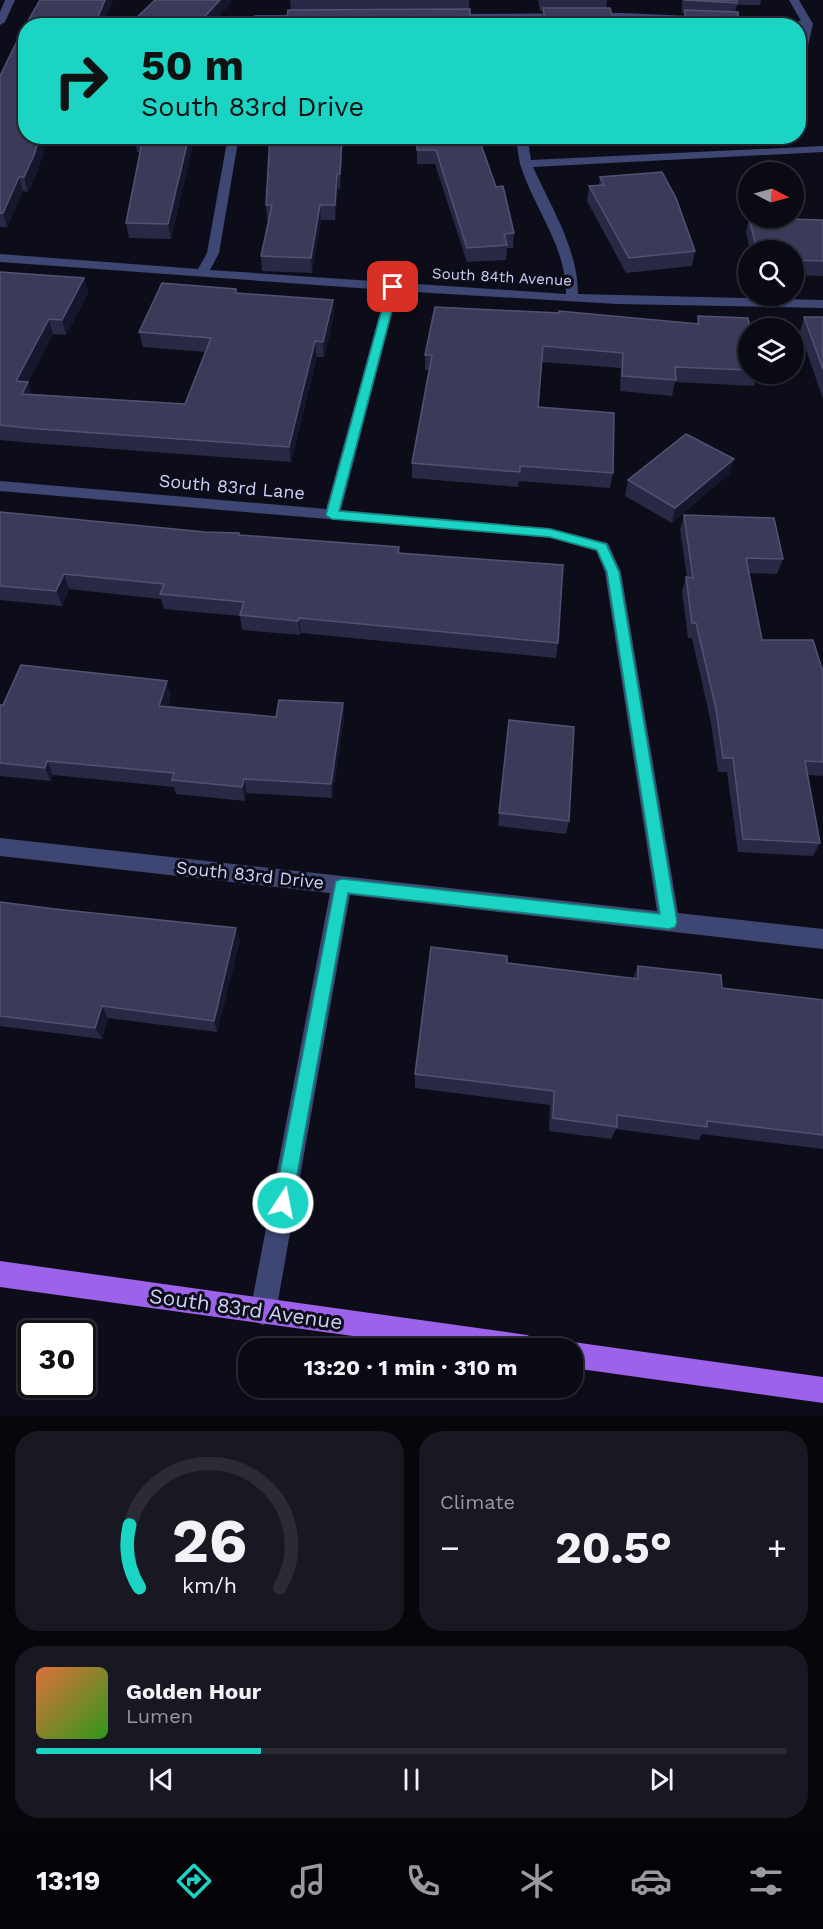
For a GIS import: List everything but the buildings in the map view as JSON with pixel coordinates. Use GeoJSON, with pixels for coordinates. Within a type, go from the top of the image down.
{"type":"FeatureCollection","features":[{"type":"Feature","properties":{"kind":"main road","name":"South 83rd Avenue"},"geometry":{"type":"LineString","coordinates":[[0,1274],[454,1338]]}},
{"type":"Feature","properties":{"kind":"main road"},"geometry":{"type":"LineString","coordinates":[[583,1356],[823,1390]]}},
{"type":"Feature","properties":{"kind":"street"},"geometry":{"type":"LineString","coordinates":[[0,22],[10,0]]}},
{"type":"Feature","properties":{"kind":"street"},"geometry":{"type":"LineString","coordinates":[[795,0],[805,18]]}},
{"type":"Feature","properties":{"kind":"street"},"geometry":{"type":"LineString","coordinates":[[574,18],[623,16],[669,18]]}},
{"type":"Feature","properties":{"kind":"street"},"geometry":{"type":"LineString","coordinates":[[440,17],[455,18]]}},
{"type":"Feature","properties":{"kind":"street"},"geometry":{"type":"LineString","coordinates":[[806,20],[808,24],[806,33]]}},
{"type":"Feature","properties":{"kind":"street"},"geometry":{"type":"LineString","coordinates":[[202,272],[213,253],[233,144]]}},
{"type":"Feature","properties":{"kind":"street"},"geometry":{"type":"LineString","coordinates":[[522,144],[526,164],[566,253],[572,275],[573,298]]}},
{"type":"Feature","properties":{"kind":"street"},"geometry":{"type":"LineString","coordinates":[[526,164],[823,149]]}},
{"type":"Feature","properties":{"kind":"street","name":"South 84th Avenue"},"geometry":{"type":"LineString","coordinates":[[0,258],[573,298],[645,302],[823,304]]}},
{"type":"Feature","properties":{"kind":"street"},"geometry":{"type":"LineString","coordinates":[[332,515],[393,287]]}},
{"type":"Feature","properties":{"kind":"street","name":"South 83rd Lane"},"geometry":{"type":"LineString","coordinates":[[0,486],[550,533],[602,547],[613,572],[669,922]]}},
{"type":"Feature","properties":{"kind":"street","name":"South 83rd Drive"},"geometry":{"type":"LineString","coordinates":[[0,847],[823,939]]}},
{"type":"Feature","properties":{"kind":"street"},"geometry":{"type":"LineString","coordinates":[[263,1312],[342,885]]}},
{"type":"Feature","properties":{"kind":"route"},"geometry":{"type":"LineString","coordinates":[[283,1203],[342,885],[669,922],[613,572],[602,547],[550,533],[332,515],[393,287]]}}]}
